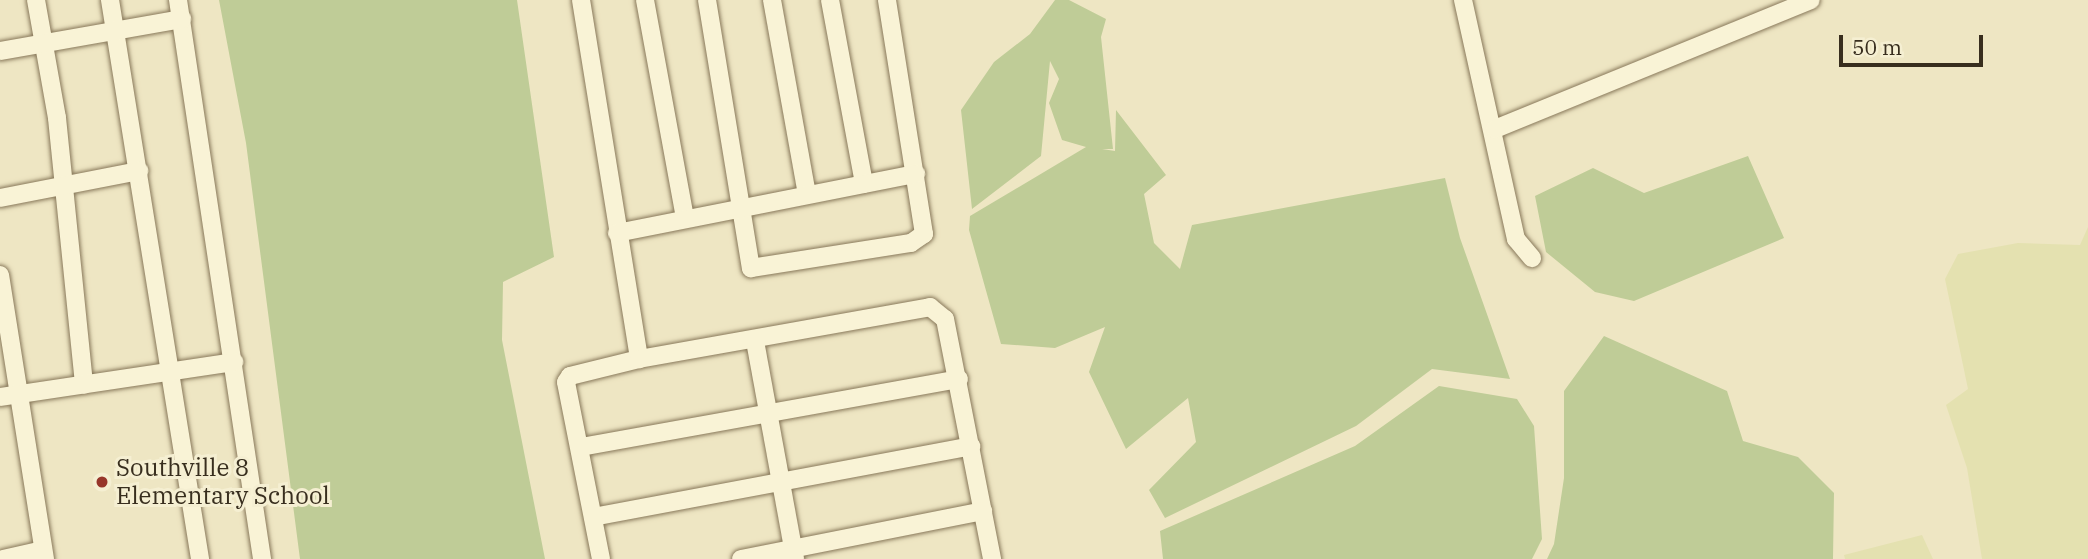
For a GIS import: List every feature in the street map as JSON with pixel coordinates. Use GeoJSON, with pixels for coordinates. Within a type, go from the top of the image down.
{"type":"FeatureCollection","features":[{"type":"Feature","properties":{"kind":"street"},"geometry":{"type":"LineString","coordinates":[[36,0],[57,118],[84,385]]}},
{"type":"Feature","properties":{"kind":"street"},"geometry":{"type":"LineString","coordinates":[[110,0],[200,559]]}},
{"type":"Feature","properties":{"kind":"street"},"geometry":{"type":"LineString","coordinates":[[178,0],[262,559]]}},
{"type":"Feature","properties":{"kind":"street"},"geometry":{"type":"LineString","coordinates":[[580,0],[639,359]]}},
{"type":"Feature","properties":{"kind":"street"},"geometry":{"type":"LineString","coordinates":[[645,0],[685,218]]}},
{"type":"Feature","properties":{"kind":"street"},"geometry":{"type":"LineString","coordinates":[[707,0],[744,206],[751,268],[911,243],[924,234],[887,0]]}},
{"type":"Feature","properties":{"kind":"street"},"geometry":{"type":"LineString","coordinates":[[772,0],[807,194]]}},
{"type":"Feature","properties":{"kind":"street"},"geometry":{"type":"LineString","coordinates":[[830,0],[864,184]]}},
{"type":"Feature","properties":{"kind":"street"},"geometry":{"type":"LineString","coordinates":[[1463,0],[1494,129],[1516,239],[1532,258]]}},
{"type":"Feature","properties":{"kind":"street"},"geometry":{"type":"LineString","coordinates":[[1494,129],[1811,0]]}},
{"type":"Feature","properties":{"kind":"street"},"geometry":{"type":"LineString","coordinates":[[0,51],[182,19]]}},
{"type":"Feature","properties":{"kind":"street"},"geometry":{"type":"LineString","coordinates":[[0,198],[139,171]]}},
{"type":"Feature","properties":{"kind":"street"},"geometry":{"type":"LineString","coordinates":[[617,233],[916,174]]}},
{"type":"Feature","properties":{"kind":"street"},"geometry":{"type":"LineString","coordinates":[[0,275],[9,396],[44,555],[3,559]]}},
{"type":"Feature","properties":{"kind":"street"},"geometry":{"type":"LineString","coordinates":[[601,559],[581,447],[566,382],[570,376],[639,359],[755,341],[930,307],[945,319],[959,379],[992,559]]}},
{"type":"Feature","properties":{"kind":"street"},"geometry":{"type":"LineString","coordinates":[[755,341],[771,414],[794,554]]}},
{"type":"Feature","properties":{"kind":"street"},"geometry":{"type":"LineString","coordinates":[[9,396],[234,362]]}},
{"type":"Feature","properties":{"kind":"street"},"geometry":{"type":"LineString","coordinates":[[581,447],[959,379]]}},
{"type":"Feature","properties":{"kind":"street"},"geometry":{"type":"LineString","coordinates":[[593,517],[971,446]]}},
{"type":"Feature","properties":{"kind":"street"},"geometry":{"type":"LineString","coordinates":[[741,559],[794,554],[983,511]]}},
{"type":"Feature","properties":{"kind":"shaded area"},"geometry":{"type":"Polygon","coordinates":[[[2088,227],[2088,559],[1982,559],[1967,468],[1946,405],[1968,389],[1945,279],[1958,254],[2018,243],[2080,245],[2088,227]]]}},
{"type":"Feature","properties":{"kind":"shaded area"},"geometry":{"type":"Polygon","coordinates":[[[1922,535],[1933,559],[1845,559],[1844,555],[1922,535]]]}},
{"type":"Feature","properties":{"kind":"green space"},"geometry":{"type":"Polygon","coordinates":[[[219,0],[517,0],[554,257],[503,282],[502,340],[545,559],[300,559],[246,143],[219,0]]]}},
{"type":"Feature","properties":{"kind":"green space"},"geometry":{"type":"Polygon","coordinates":[[[1055,0],[1069,0],[1106,19],[1101,37],[1113,149],[1102,149],[1115,151],[1116,110],[1166,175],[1144,194],[1154,243],[1180,269],[1192,225],[1445,178],[1460,238],[1510,379],[1432,369],[1356,426],[1165,518],[1149,490],[1196,442],[1188,398],[1126,449],[1089,372],[1105,327],[1055,348],[1001,344],[969,230],[970,216],[1086,147],[1062,140],[1049,103],[1059,79],[1050,61],[1041,156],[972,209],[961,110],[994,62],[1030,34],[1055,0]]]}},
{"type":"Feature","properties":{"kind":"green space"},"geometry":{"type":"Polygon","coordinates":[[[1748,156],[1784,238],[1634,301],[1595,292],[1546,252],[1535,196],[1593,168],[1644,193],[1748,156]]]}},
{"type":"Feature","properties":{"kind":"green space"},"geometry":{"type":"Polygon","coordinates":[[[1604,336],[1727,391],[1743,441],[1798,457],[1834,493],[1833,559],[1547,559],[1554,544],[1564,478],[1564,391],[1604,336]]]}},
{"type":"Feature","properties":{"kind":"green space"},"geometry":{"type":"Polygon","coordinates":[[[1439,386],[1517,399],[1534,426],[1542,539],[1532,559],[1163,559],[1160,531],[1355,446],[1439,386]]]}},
{"type":"Feature","properties":{"kind":"place","name":"Southville 8 Elementary School"},"geometry":{"type":"Point","coordinates":[102,482]}}]}
